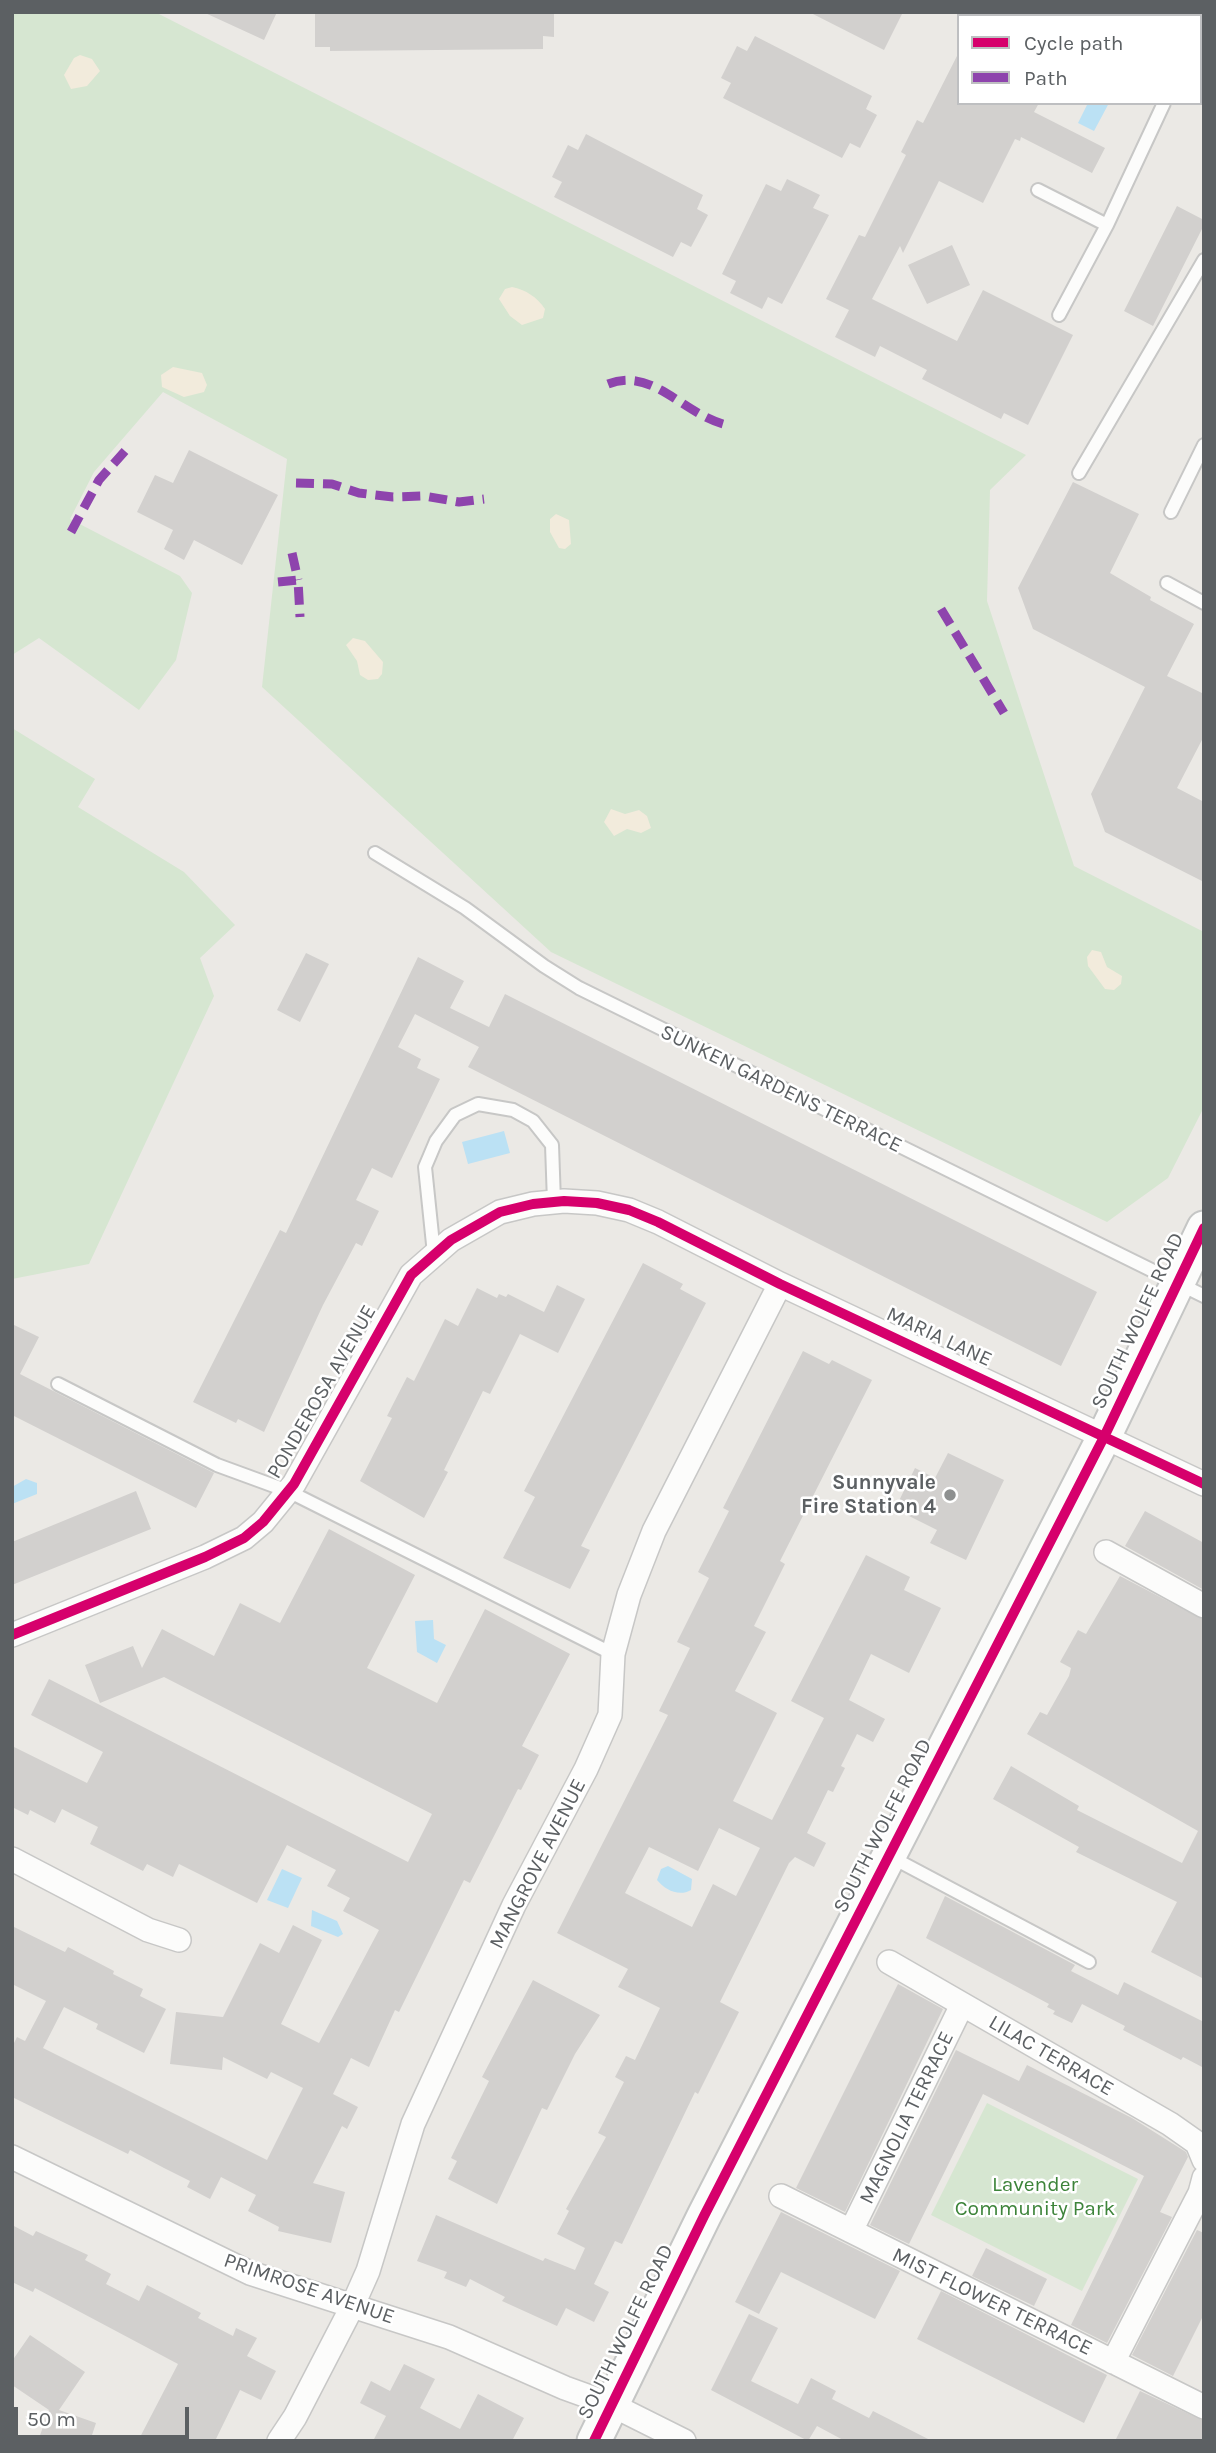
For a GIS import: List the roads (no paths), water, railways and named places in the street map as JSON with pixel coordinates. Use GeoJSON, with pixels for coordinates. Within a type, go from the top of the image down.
{"type":"FeatureCollection","features":[{"type":"Feature","properties":{"kind":"main road","name":"SOUTH WOLFE ROAD"},"geometry":{"type":"LineString","coordinates":[[594,2441],[704,2217],[1104,1437],[1191,1288],[1204,1228]]}},
{"type":"Feature","properties":{"kind":"street","name":"PONDEROSA AVENUE"},"geometry":{"type":"LineString","coordinates":[[12,1635],[205,1557],[244,1538],[263,1522],[288,1491],[411,1275],[452,1240],[500,1212],[554,1202],[597,1203],[629,1210],[658,1222]]}},
{"type":"Feature","properties":{"kind":"street","name":"MARIA LANE"},"geometry":{"type":"LineString","coordinates":[[658,1222],[780,1284],[1204,1484]]}},
{"type":"Feature","properties":{"kind":"street","name":"MANGROVE AVENUE"},"geometry":{"type":"LineString","coordinates":[[279,2441],[295,2417],[369,2271],[413,2124],[514,1905],[586,1769],[610,1715],[613,1654],[629,1595],[654,1531],[780,1284]]}},
{"type":"Feature","properties":{"kind":"street"},"geometry":{"type":"LineString","coordinates":[[1106,1552],[1204,1606]]}},
{"type":"Feature","properties":{"kind":"street"},"geometry":{"type":"LineString","coordinates":[[12,1859],[148,1930],[179,1940]]}},
{"type":"Feature","properties":{"kind":"street","name":"LILAC TERRACE"},"geometry":{"type":"LineString","coordinates":[[889,1962],[1170,2124],[1197,2143],[1204,2160]]}},
{"type":"Feature","properties":{"kind":"street","name":"MAGNOLIA TERRACE"},"geometry":{"type":"LineString","coordinates":[[851,2231],[962,2005]]}},
{"type":"Feature","properties":{"kind":"street","name":"PRIMROSE AVENUE"},"geometry":{"type":"LineString","coordinates":[[12,2157],[250,2273],[449,2337],[565,2388],[612,2405],[684,2441]]}},
{"type":"Feature","properties":{"kind":"street"},"geometry":{"type":"LineString","coordinates":[[1113,2362],[1200,2193],[1204,2178]]}},
{"type":"Feature","properties":{"kind":"street","name":"MIST FLOWER TERRACE"},"geometry":{"type":"LineString","coordinates":[[780,2196],[1204,2407]]}},
{"type":"Feature","properties":{"kind":"lane"},"geometry":{"type":"LineString","coordinates":[[1059,315],[1107,225],[1163,105]]}},
{"type":"Feature","properties":{"kind":"lane"},"geometry":{"type":"LineString","coordinates":[[1038,190],[1107,225]]}},
{"type":"Feature","properties":{"kind":"lane"},"geometry":{"type":"LineString","coordinates":[[1079,473],[1204,260]]}},
{"type":"Feature","properties":{"kind":"lane"},"geometry":{"type":"LineString","coordinates":[[1171,512],[1204,445]]}},
{"type":"Feature","properties":{"kind":"lane"},"geometry":{"type":"LineString","coordinates":[[1167,583],[1204,603]]}},
{"type":"Feature","properties":{"kind":"lane","name":"SUNKEN GARDENS TERRACE"},"geometry":{"type":"LineString","coordinates":[[374,853],[466,908],[544,966],[579,988],[915,1156],[1191,1288]]}},
{"type":"Feature","properties":{"kind":"lane"},"geometry":{"type":"LineString","coordinates":[[434,1254],[425,1167],[436,1141],[455,1115],[478,1104],[513,1110],[533,1121],[552,1145],[554,1202]]}},
{"type":"Feature","properties":{"kind":"lane"},"geometry":{"type":"LineString","coordinates":[[58,1384],[217,1465],[288,1491],[613,1654]]}},
{"type":"Feature","properties":{"kind":"lane"},"geometry":{"type":"LineString","coordinates":[[890,1856],[1088,1962]]}},
{"type":"Feature","properties":{"kind":"water"},"geometry":{"type":"Polygon","coordinates":[[[1087,105],[1108,105],[1094,131],[1078,123],[1087,105]]]}},
{"type":"Feature","properties":{"kind":"water"},"geometry":{"type":"Polygon","coordinates":[[[504,1131],[510,1153],[468,1164],[462,1142],[504,1131]]]}},
{"type":"Feature","properties":{"kind":"water"},"geometry":{"type":"Polygon","coordinates":[[[26,1479],[37,1483],[37,1494],[12,1504],[12,1487],[26,1479]]]}},
{"type":"Feature","properties":{"kind":"water"},"geometry":{"type":"Polygon","coordinates":[[[433,1620],[434,1639],[446,1645],[437,1663],[417,1652],[415,1621],[433,1620]]]}},
{"type":"Feature","properties":{"kind":"water"},"geometry":{"type":"Polygon","coordinates":[[[668,1866],[692,1879],[691,1890],[677,1893],[660,1884],[657,1880],[661,1869],[668,1866]]]}},
{"type":"Feature","properties":{"kind":"water"},"geometry":{"type":"Polygon","coordinates":[[[282,1869],[302,1878],[288,1908],[267,1900],[282,1869]]]}},
{"type":"Feature","properties":{"kind":"water"},"geometry":{"type":"Polygon","coordinates":[[[312,1910],[337,1921],[343,1934],[338,1937],[311,1926],[312,1910]]]}},
{"type":"Feature","properties":{"kind":"place","name":"Sunnyvale Fire Station 4"},"geometry":{"type":"Point","coordinates":[950,1495]}},
{"type":"Feature","properties":{"kind":"park label","name":"Lavender Community Park"},"geometry":{"type":"Point","coordinates":[1035,2197]}}]}
